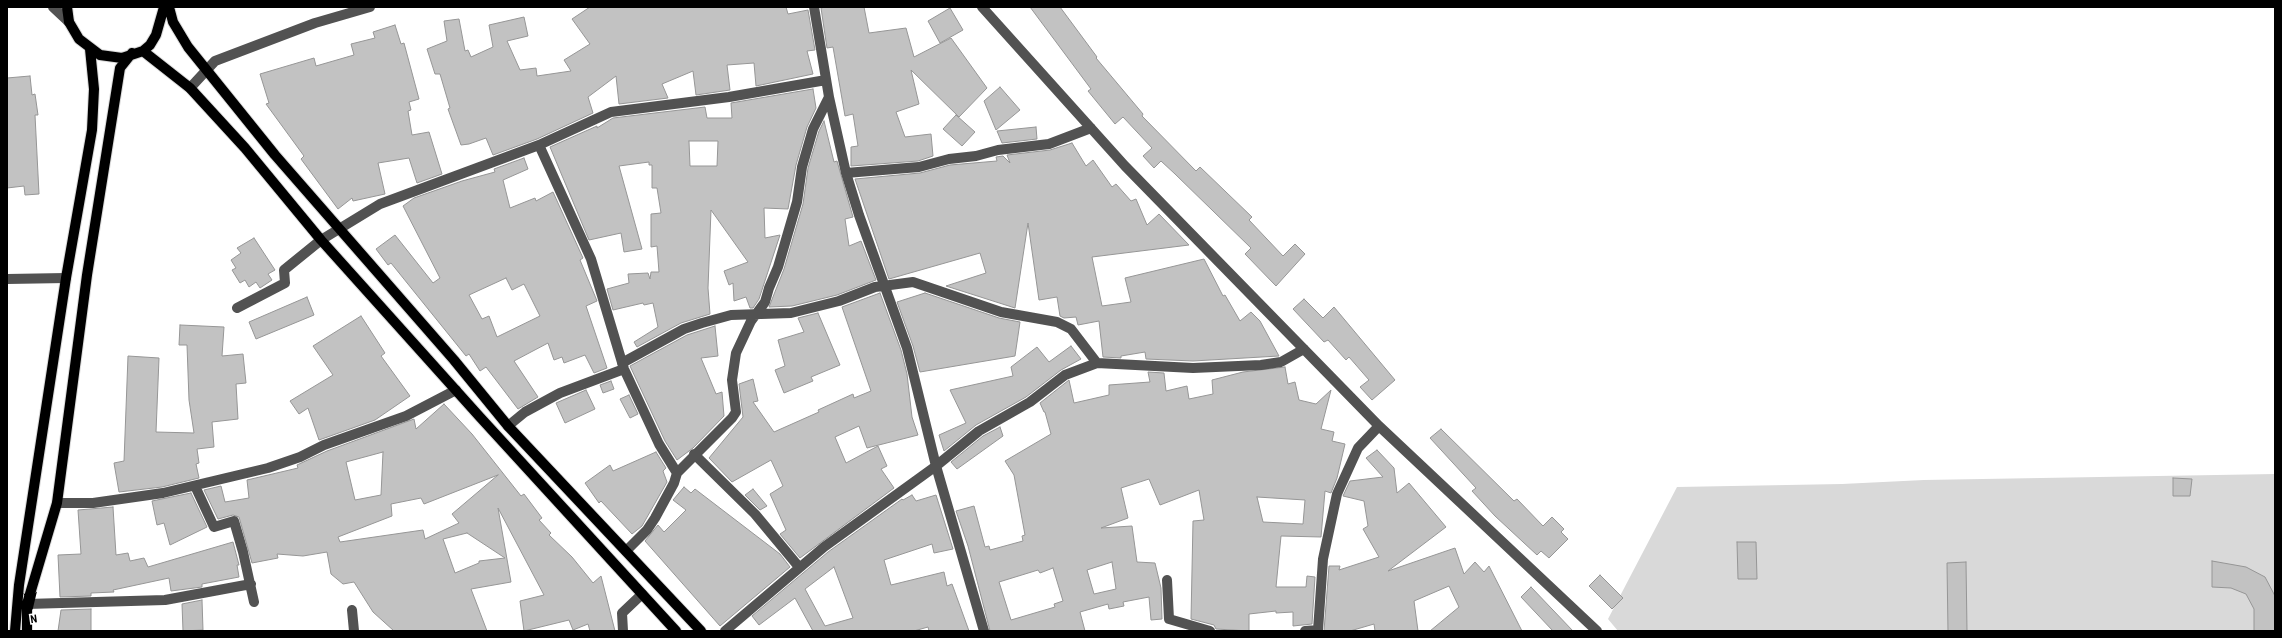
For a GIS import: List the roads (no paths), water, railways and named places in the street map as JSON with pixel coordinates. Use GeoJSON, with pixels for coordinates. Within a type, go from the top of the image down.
{"type":"FeatureCollection","features":[{"type":"Feature","properties":{"kind":"main road"},"geometry":{"type":"LineString","coordinates":[[67,7],[70,22],[79,39],[90,49],[100,54],[122,58],[143,51],[156,35],[164,7]]}},
{"type":"Feature","properties":{"kind":"main road"},"geometry":{"type":"LineString","coordinates":[[169,7],[174,22],[188,47],[275,155],[341,228],[508,426],[701,631]]}},
{"type":"Feature","properties":{"kind":"main road"},"geometry":{"type":"LineString","coordinates":[[15,631],[19,585],[66,278],[92,130],[94,89],[90,49]]}},
{"type":"Feature","properties":{"kind":"main road"},"geometry":{"type":"LineString","coordinates":[[143,51],[190,88],[245,148],[322,240],[456,390],[676,631]]}},
{"type":"Feature","properties":{"kind":"main road"},"geometry":{"type":"LineString","coordinates":[[27,631],[27,604],[57,503],[87,274],[120,68],[132,54]]}},
{"type":"Feature","properties":{"kind":"street"},"geometry":{"type":"LineString","coordinates":[[53,7],[70,22]]}},
{"type":"Feature","properties":{"kind":"street"},"geometry":{"type":"LineString","coordinates":[[190,88],[215,61],[265,41],[370,7]]}},
{"type":"Feature","properties":{"kind":"street"},"geometry":{"type":"LineString","coordinates":[[814,7],[829,97],[846,173],[859,215],[886,286],[907,348],[936,466],[984,631]]}},
{"type":"Feature","properties":{"kind":"street"},"geometry":{"type":"LineString","coordinates":[[982,7],[1091,128],[1379,426],[1597,631]]}},
{"type":"Feature","properties":{"kind":"street"},"geometry":{"type":"LineString","coordinates":[[237,308],[285,283],[284,270],[322,240],[380,204],[539,145],[611,112],[729,97],[826,80]]}},
{"type":"Feature","properties":{"kind":"street"},"geometry":{"type":"LineString","coordinates":[[626,551],[647,530],[655,518],[674,483],[677,473],[694,454],[732,418],[736,412],[732,380],[734,362],[751,321],[765,302],[778,267],[797,202],[802,167],[813,129],[829,97]]}},
{"type":"Feature","properties":{"kind":"street"},"geometry":{"type":"LineString","coordinates":[[846,173],[919,167],[949,159],[976,156],[998,150],[1049,144],[1091,128]]}},
{"type":"Feature","properties":{"kind":"street"},"geometry":{"type":"LineString","coordinates":[[539,145],[591,259],[623,366],[659,444],[677,473]]}},
{"type":"Feature","properties":{"kind":"street"},"geometry":{"type":"LineString","coordinates":[[7,279],[66,278]]}},
{"type":"Feature","properties":{"kind":"street"},"geometry":{"type":"LineString","coordinates":[[508,426],[525,412],[560,393],[623,366],[684,330],[702,323],[731,315],[756,316],[791,313],[839,301],[875,287],[913,282],[1001,312],[1057,322],[1071,329],[1098,363]]}},
{"type":"Feature","properties":{"kind":"street"},"geometry":{"type":"LineString","coordinates":[[725,631],[824,547],[936,466],[979,431],[1030,402],[1065,374],[1098,363],[1193,368],[1261,365],[1281,362],[1304,348]]}},
{"type":"Feature","properties":{"kind":"street"},"geometry":{"type":"LineString","coordinates":[[57,503],[93,503],[163,493],[268,468],[300,457],[324,445],[406,416],[456,390]]}},
{"type":"Feature","properties":{"kind":"street"},"geometry":{"type":"LineString","coordinates":[[1305,631],[1318,630],[1323,559],[1337,494],[1358,448],[1379,426]]}},
{"type":"Feature","properties":{"kind":"street"},"geometry":{"type":"LineString","coordinates":[[694,454],[755,514],[799,567]]}},
{"type":"Feature","properties":{"kind":"street"},"geometry":{"type":"LineString","coordinates":[[195,486],[214,526],[234,521],[251,584],[254,602]]}},
{"type":"Feature","properties":{"kind":"street"},"geometry":{"type":"LineString","coordinates":[[1167,580],[1169,619],[1210,631]]}},
{"type":"Feature","properties":{"kind":"street"},"geometry":{"type":"LineString","coordinates":[[27,604],[165,600],[251,584]]}},
{"type":"Feature","properties":{"kind":"street"},"geometry":{"type":"LineString","coordinates":[[623,631],[622,613],[642,594]]}},
{"type":"Feature","properties":{"kind":"street"},"geometry":{"type":"LineString","coordinates":[[352,610],[354,631]]}}]}
